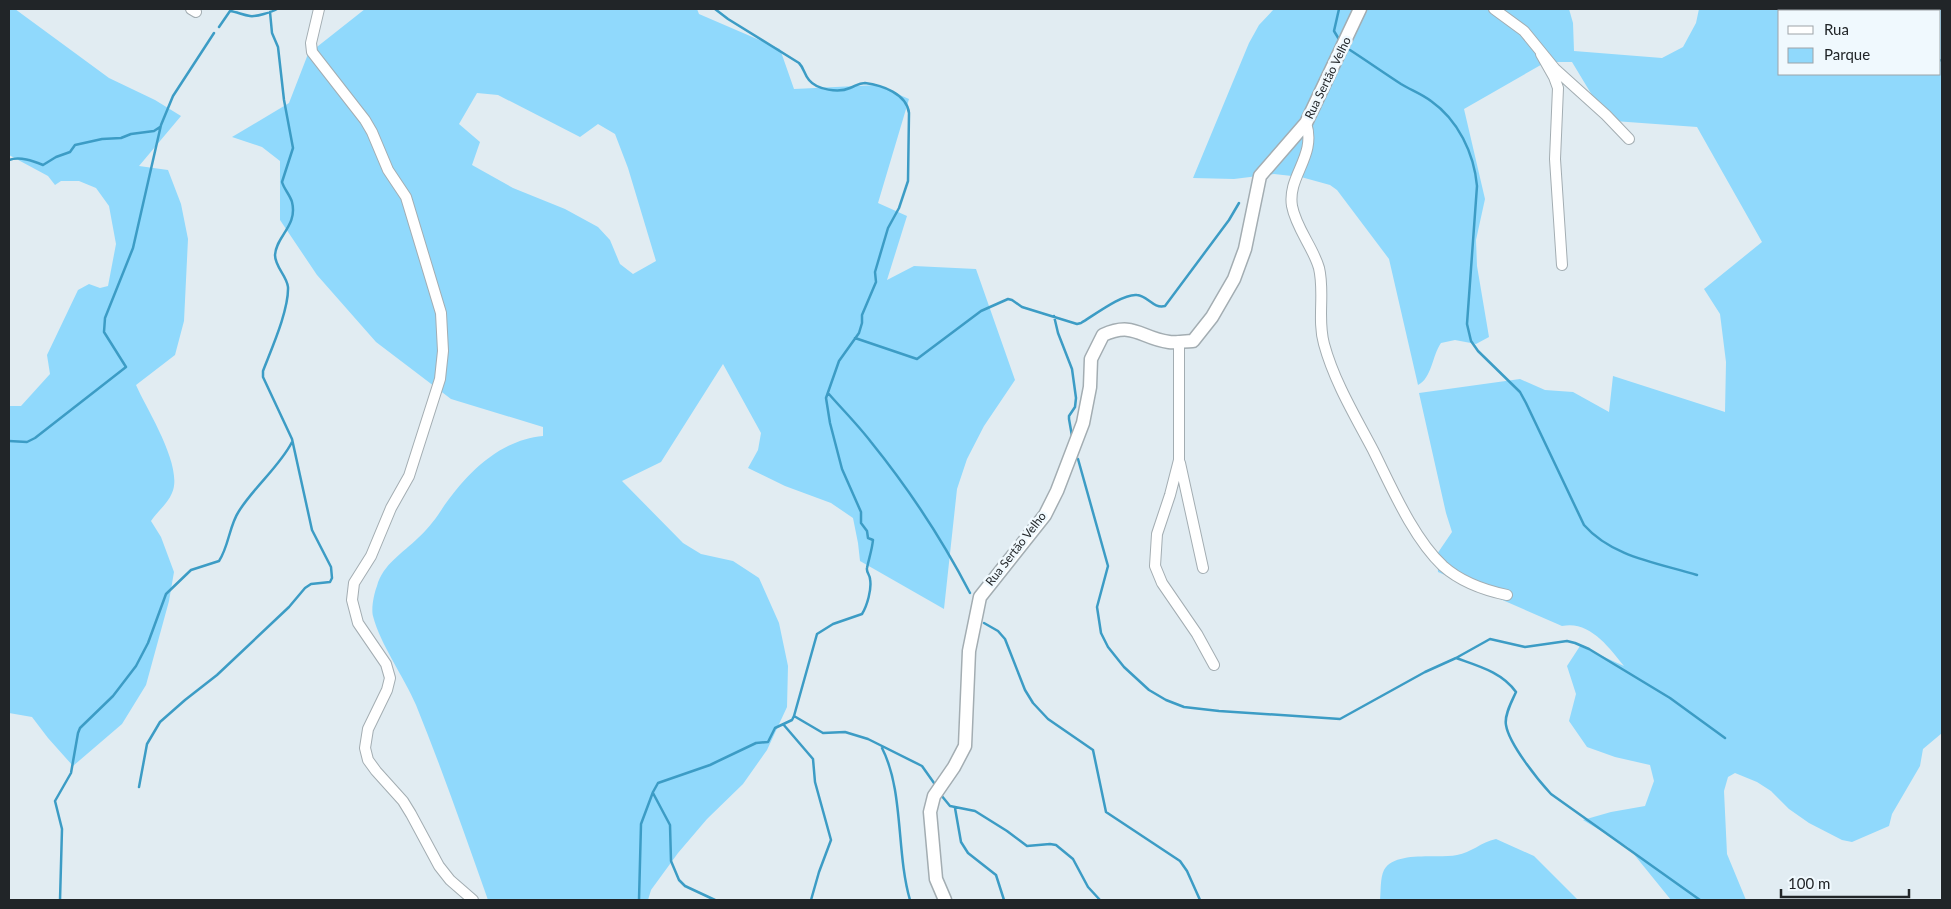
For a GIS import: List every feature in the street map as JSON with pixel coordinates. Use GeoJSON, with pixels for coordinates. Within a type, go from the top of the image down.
{"type":"FeatureCollection","features":[{"type":"Feature","properties":{"kind":"street"},"geometry":{"type":"LineString","coordinates":[[319,9],[311,43],[312,52],[370,128],[388,170],[406,198],[442,320],[443,351],[441,374],[417,453],[409,476],[391,508],[371,556],[354,582],[352,600],[358,623],[363,633],[386,664],[390,678],[388,690],[368,730],[365,748],[368,760],[412,814],[439,866],[450,880],[473,900]]}},
{"type":"Feature","properties":{"kind":"street","name":"Rua Sertão Velho"},"geometry":{"type":"LineString","coordinates":[[945,900],[936,879],[930,812],[934,796],[954,767],[965,746],[968,651],[980,597],[984,589],[1045,514],[1057,491],[1083,423],[1090,387],[1091,359],[1103,335],[1115,330],[1130,329],[1169,342],[1193,340],[1212,317],[1234,279],[1245,249],[1260,176],[1306,123],[1360,9]]}},
{"type":"Feature","properties":{"kind":"street"},"geometry":{"type":"LineString","coordinates":[[1494,9],[1524,32],[1555,69],[1606,115],[1629,139]]}},
{"type":"Feature","properties":{"kind":"street"},"geometry":{"type":"LineString","coordinates":[[1541,54],[1558,88],[1555,159],[1562,265]]}},
{"type":"Feature","properties":{"kind":"street"},"geometry":{"type":"LineString","coordinates":[[1306,123],[1309,135],[1308,148],[1292,190],[1292,206],[1320,272],[1321,332],[1332,366],[1345,396],[1406,515],[1430,551],[1442,564],[1462,580],[1484,590],[1507,595]]}},
{"type":"Feature","properties":{"kind":"street"},"geometry":{"type":"LineString","coordinates":[[1179,341],[1179,460],[1203,568]]}},
{"type":"Feature","properties":{"kind":"street"},"geometry":{"type":"LineString","coordinates":[[1179,460],[1157,534],[1155,566],[1162,583],[1197,634],[1214,665]]}},
{"type":"Feature","properties":{"kind":"green space"},"geometry":{"type":"Polygon","coordinates":[[[9,9],[15,9],[109,78],[155,100],[181,116],[139,166],[168,170],[181,204],[188,239],[184,321],[175,355],[136,385],[163,439],[173,469],[174,482],[172,493],[151,521],[161,537],[174,572],[169,601],[146,685],[122,724],[73,766],[32,717],[9,713],[9,406],[21,406],[50,374],[47,355],[78,290],[89,284],[100,288],[108,286],[116,244],[109,206],[96,188],[79,181],[61,181],[55,185],[48,176],[9,155],[9,9]]]}},
{"type":"Feature","properties":{"kind":"green space"},"geometry":{"type":"Polygon","coordinates":[[[365,9],[697,9],[699,14],[780,49],[794,89],[877,85],[909,99],[878,203],[907,216],[887,280],[914,266],[976,269],[1015,380],[984,426],[967,459],[957,489],[944,609],[860,561],[853,518],[831,503],[785,486],[748,468],[758,450],[761,433],[723,364],[661,462],[622,481],[683,543],[701,554],[733,561],[759,578],[779,623],[788,666],[787,707],[767,750],[743,784],[707,819],[678,853],[651,890],[648,900],[488,900],[416,705],[376,627],[372,613],[376,589],[384,571],[394,559],[433,522],[471,473],[497,452],[511,444],[543,436],[543,427],[451,399],[376,342],[317,275],[280,220],[280,161],[262,147],[232,137],[289,103],[308,54],[365,9]],[[477,93],[459,124],[480,142],[472,165],[513,188],[565,209],[598,227],[610,240],[620,264],[633,274],[656,261],[628,168],[615,134],[598,124],[580,137],[498,95],[477,93]]]}},
{"type":"Feature","properties":{"kind":"green space"},"geometry":{"type":"Polygon","coordinates":[[[1274,9],[1569,9],[1573,23],[1574,51],[1662,58],[1683,47],[1696,23],[1699,9],[1844,9],[1846,10],[1778,10],[1778,75],[1941,75],[1941,10],[1864,10],[1942,9],[1942,733],[1923,749],[1920,766],[1892,814],[1889,826],[1852,842],[1842,840],[1809,823],[1789,809],[1771,791],[1757,782],[1735,773],[1728,777],[1724,791],[1727,854],[1746,900],[1671,900],[1628,847],[1583,820],[1611,812],[1645,806],[1654,781],[1650,765],[1615,757],[1587,747],[1569,721],[1576,694],[1567,666],[1580,646],[1624,666],[1605,643],[1590,631],[1572,625],[1562,626],[1438,572],[1437,554],[1452,532],[1419,393],[1520,379],[1545,390],[1573,392],[1609,412],[1613,376],[1725,412],[1726,362],[1720,314],[1704,289],[1762,242],[1697,127],[1614,121],[1598,105],[1572,62],[1546,62],[1464,109],[1485,199],[1476,240],[1477,266],[1489,337],[1476,344],[1455,340],[1441,343],[1429,372],[1423,382],[1418,385],[1389,259],[1337,190],[1330,185],[1301,177],[1274,174],[1234,179],[1193,178],[1249,43],[1259,25],[1274,9]]]}},
{"type":"Feature","properties":{"kind":"green space"},"geometry":{"type":"Polygon","coordinates":[[[1496,839],[1534,856],[1578,900],[1380,900],[1383,873],[1390,864],[1398,860],[1418,856],[1462,854],[1496,839]]]}},
{"type":"Feature","properties":{"kind":"waterway"},"geometry":{"type":"LineString","coordinates":[[219,27],[230,11],[253,16],[277,9]]}},
{"type":"Feature","properties":{"kind":"waterway"},"geometry":{"type":"LineString","coordinates":[[639,900],[641,824],[658,783],[710,765],[756,743],[768,742],[775,728],[792,720],[794,716],[817,634],[833,624],[862,614],[866,607],[870,588],[867,568],[873,540],[868,538],[867,531],[861,523],[861,512],[842,469],[830,423],[826,398],[839,361],[859,333],[862,315],[876,282],[875,272],[888,228],[899,208],[908,181],[909,113],[907,106],[899,96],[886,88],[865,83],[845,90],[828,90],[817,86],[809,80],[799,63],[715,9]]}},
{"type":"Feature","properties":{"kind":"waterway"},"geometry":{"type":"LineString","coordinates":[[1339,9],[1334,31],[1340,41]]}},
{"type":"Feature","properties":{"kind":"waterway"},"geometry":{"type":"LineString","coordinates":[[139,787],[147,744],[160,722],[217,675],[289,607],[305,588],[311,584],[330,582],[332,578],[331,567],[312,530],[292,439],[263,377],[263,371],[279,330],[288,296],[286,279],[277,264],[275,255],[276,248],[290,224],[293,210],[291,199],[282,182],[293,148],[284,100],[278,47],[272,33],[270,12]]}},
{"type":"Feature","properties":{"kind":"waterway"},"geometry":{"type":"LineString","coordinates":[[9,441],[27,442],[35,438],[126,367],[104,332],[105,318],[133,248],[161,125],[173,96],[214,33]]}},
{"type":"Feature","properties":{"kind":"waterway"},"geometry":{"type":"LineString","coordinates":[[1350,50],[1401,84],[1431,101],[1449,118],[1463,138],[1472,161],[1477,186],[1467,324],[1471,341],[1478,351],[1520,392],[1584,525],[1595,536],[1622,552],[1636,558],[1697,575]]}},
{"type":"Feature","properties":{"kind":"waterway"},"geometry":{"type":"LineString","coordinates":[[9,160],[22,159],[43,165],[56,157],[70,152],[75,145],[102,139],[121,138],[131,134],[154,131],[160,127]]}},
{"type":"Feature","properties":{"kind":"waterway"},"geometry":{"type":"LineString","coordinates":[[855,338],[917,359],[981,311],[1008,299],[1022,307],[1077,324],[1116,301],[1131,295],[1141,296],[1157,306],[1165,306],[1229,220],[1239,203]]}},
{"type":"Feature","properties":{"kind":"waterway"},"geometry":{"type":"LineString","coordinates":[[1054,316],[1058,333],[1072,369],[1076,398],[1075,407],[1069,416],[1072,436]]}},
{"type":"Feature","properties":{"kind":"waterway"},"geometry":{"type":"LineString","coordinates":[[828,393],[866,436],[912,496],[948,553],[970,593]]}},
{"type":"Feature","properties":{"kind":"waterway"},"geometry":{"type":"LineString","coordinates":[[60,900],[62,829],[55,801],[71,773],[80,728],[113,696],[136,666],[148,643],[166,594],[191,570],[219,561],[239,511],[281,460],[292,442]]}},
{"type":"Feature","properties":{"kind":"waterway"},"geometry":{"type":"LineString","coordinates":[[1078,459],[1108,566],[1097,607],[1101,633],[1108,647],[1124,667],[1149,690],[1166,700],[1184,707],[1219,711],[1340,719],[1490,639],[1525,647],[1567,641],[1589,649],[1670,698],[1725,738]]}},
{"type":"Feature","properties":{"kind":"waterway"},"geometry":{"type":"LineString","coordinates":[[984,623],[998,631],[1005,639],[1025,690],[1033,703],[1048,719],[1093,750],[1106,812],[1180,861],[1187,871],[1200,900]]}},
{"type":"Feature","properties":{"kind":"waterway"},"geometry":{"type":"LineString","coordinates":[[1456,658],[1497,675],[1504,679],[1516,692],[1506,717],[1508,733],[1525,761],[1551,794],[1700,900]]}},
{"type":"Feature","properties":{"kind":"waterway"},"geometry":{"type":"LineString","coordinates":[[794,716],[823,733],[845,732],[868,739],[922,766],[934,783]]}},
{"type":"Feature","properties":{"kind":"waterway"},"geometry":{"type":"LineString","coordinates":[[783,724],[813,759],[815,782],[831,840],[811,900]]}},
{"type":"Feature","properties":{"kind":"waterway"},"geometry":{"type":"LineString","coordinates":[[882,748],[894,783],[903,862],[910,900]]}},
{"type":"Feature","properties":{"kind":"waterway"},"geometry":{"type":"LineString","coordinates":[[653,793],[670,825],[671,861],[679,880],[685,886],[715,900]]}},
{"type":"Feature","properties":{"kind":"waterway"},"geometry":{"type":"LineString","coordinates":[[941,795],[950,806],[975,811],[1027,846],[1056,845],[1073,859],[1088,887],[1100,900]]}},
{"type":"Feature","properties":{"kind":"waterway"},"geometry":{"type":"LineString","coordinates":[[955,808],[961,842],[968,853],[996,875],[1004,900]]}}]}
